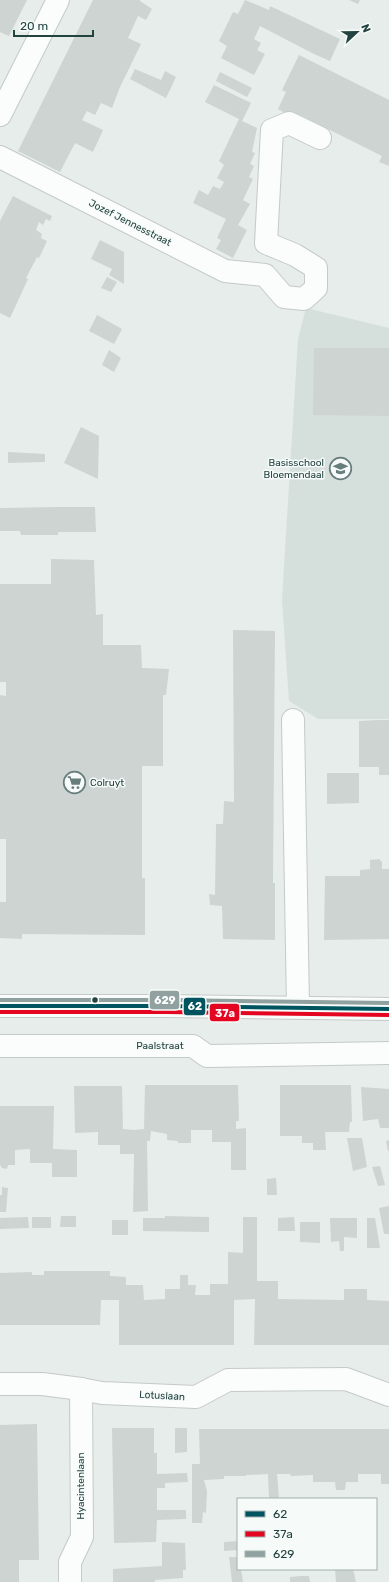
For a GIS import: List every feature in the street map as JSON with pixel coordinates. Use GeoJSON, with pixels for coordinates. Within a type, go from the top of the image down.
{"type":"FeatureCollection","features":[{"type":"Feature","properties":{"kind":"street"},"geometry":{"type":"LineString","coordinates":[[0,115],[58,0]]}},
{"type":"Feature","properties":{"kind":"street"},"geometry":{"type":"LineString","coordinates":[[266,243],[295,255],[316,268],[316,288],[304,299],[284,297],[265,275],[266,243],[272,130],[289,123],[320,138]]}},
{"type":"Feature","properties":{"kind":"street","name":"Jozef Jennesstraat"},"geometry":{"type":"LineString","coordinates":[[0,157],[225,271],[265,275]]}},
{"type":"Feature","properties":{"kind":"street"},"geometry":{"type":"LineString","coordinates":[[293,720],[298,1007]]}},
{"type":"Feature","properties":{"kind":"street"},"geometry":{"type":"LineString","coordinates":[[0,1006],[298,1007],[389,1009]]}},
{"type":"Feature","properties":{"kind":"street","name":"Paalstraat"},"geometry":{"type":"LineString","coordinates":[[0,1046],[193,1046],[207,1056],[389,1053]]}},
{"type":"Feature","properties":{"kind":"street","name":"Lotuslaan"},"geometry":{"type":"LineString","coordinates":[[0,1384],[42,1384],[102,1393],[196,1397],[228,1380],[346,1379],[389,1395]]}},
{"type":"Feature","properties":{"kind":"street","name":"Hyacintenlaan"},"geometry":{"type":"LineString","coordinates":[[70,1582],[70,1562],[82,1537],[81,1389]]}},
{"type":"Feature","properties":{"kind":"shaded area","name":"Basisschool Bloemendaal"},"geometry":{"type":"Polygon","coordinates":[[[306,308],[389,328],[389,719],[318,719],[289,701],[282,600],[298,339],[306,308]]]}},
{"type":"Feature","properties":{"kind":"building"},"geometry":{"type":"Polygon","coordinates":[[[0,0],[27,0],[9,36],[0,32],[0,0]]]}},
{"type":"Feature","properties":{"kind":"building"},"geometry":{"type":"Polygon","coordinates":[[[93,0],[140,0],[152,9],[146,20],[138,16],[128,38],[141,44],[120,87],[112,108],[101,103],[95,115],[87,111],[82,120],[103,130],[93,152],[75,143],[60,172],[18,151],[93,0]]]}},
{"type":"Feature","properties":{"kind":"building"},"geometry":{"type":"Polygon","coordinates":[[[245,0],[269,10],[270,6],[340,39],[330,61],[260,26],[254,39],[261,43],[257,50],[265,54],[254,75],[221,58],[227,46],[219,41],[233,12],[238,14],[245,0]]]}},
{"type":"Feature","properties":{"kind":"building"},"geometry":{"type":"Polygon","coordinates":[[[349,0],[360,0],[358,4],[349,0]]]}},
{"type":"Feature","properties":{"kind":"building"},"geometry":{"type":"Polygon","coordinates":[[[299,55],[389,100],[389,166],[379,162],[382,156],[298,114],[295,119],[278,109],[286,92],[282,90],[299,55]]]}},
{"type":"Feature","properties":{"kind":"building"},"geometry":{"type":"Polygon","coordinates":[[[135,69],[161,80],[165,71],[176,77],[166,98],[130,79],[135,69]]]}},
{"type":"Feature","properties":{"kind":"building"},"geometry":{"type":"Polygon","coordinates":[[[220,72],[252,88],[247,97],[216,81],[220,72]]]}},
{"type":"Feature","properties":{"kind":"building"},"geometry":{"type":"Polygon","coordinates":[[[214,85],[251,103],[242,121],[257,128],[252,152],[255,153],[250,164],[254,166],[249,177],[253,179],[243,200],[250,204],[238,225],[247,230],[233,258],[216,249],[221,240],[217,238],[226,219],[193,203],[199,190],[208,195],[213,186],[220,189],[224,182],[217,178],[224,165],[219,161],[239,119],[205,102],[214,85]]]}},
{"type":"Feature","properties":{"kind":"building"},"geometry":{"type":"Polygon","coordinates":[[[13,196],[52,216],[50,221],[46,219],[43,225],[39,222],[36,230],[42,234],[41,238],[47,241],[39,258],[37,257],[26,278],[28,279],[10,318],[0,313],[0,221],[13,196]]]}},
{"type":"Feature","properties":{"kind":"building"},"geometry":{"type":"Polygon","coordinates":[[[100,240],[124,252],[124,284],[109,275],[112,269],[91,259],[100,240]]]}},
{"type":"Feature","properties":{"kind":"building"},"geometry":{"type":"Polygon","coordinates":[[[107,277],[117,282],[111,292],[101,288],[107,277]]]}},
{"type":"Feature","properties":{"kind":"building"},"geometry":{"type":"Polygon","coordinates":[[[97,315],[122,329],[114,344],[89,331],[97,315]]]}},
{"type":"Feature","properties":{"kind":"building"},"geometry":{"type":"Polygon","coordinates":[[[314,348],[389,348],[389,416],[313,415],[314,348]]]}},
{"type":"Feature","properties":{"kind":"building"},"geometry":{"type":"Polygon","coordinates":[[[109,350],[121,358],[114,372],[102,365],[109,350]]]}},
{"type":"Feature","properties":{"kind":"building"},"geometry":{"type":"Polygon","coordinates":[[[81,427],[99,436],[98,479],[64,463],[81,427]]]}},
{"type":"Feature","properties":{"kind":"building"},"geometry":{"type":"Polygon","coordinates":[[[8,452],[45,454],[45,462],[8,463],[8,452]]]}},
{"type":"Feature","properties":{"kind":"building"},"geometry":{"type":"Polygon","coordinates":[[[95,507],[96,532],[58,532],[58,535],[21,535],[20,531],[0,531],[0,508],[95,507]]]}},
{"type":"Feature","properties":{"kind":"building","name":"Colruyt"},"geometry":{"type":"Polygon","coordinates":[[[51,559],[94,560],[96,615],[103,614],[103,645],[141,645],[142,668],[169,669],[166,695],[163,695],[163,766],[142,766],[142,878],[145,878],[145,935],[22,934],[22,939],[0,938],[0,902],[6,902],[6,839],[0,839],[0,695],[6,696],[6,682],[0,682],[0,584],[51,584],[51,559]]]}},
{"type":"Feature","properties":{"kind":"building"},"geometry":{"type":"Polygon","coordinates":[[[233,630],[275,631],[273,883],[275,883],[275,940],[223,939],[222,906],[210,905],[209,894],[215,895],[216,824],[223,824],[224,801],[234,802],[233,630]]]}},
{"type":"Feature","properties":{"kind":"building"},"geometry":{"type":"Polygon","coordinates":[[[389,720],[389,775],[379,775],[379,767],[359,767],[359,721],[389,720]]]}},
{"type":"Feature","properties":{"kind":"building"},"geometry":{"type":"Polygon","coordinates":[[[327,773],[359,773],[359,803],[327,804],[327,773]]]}},
{"type":"Feature","properties":{"kind":"building"},"geometry":{"type":"Polygon","coordinates":[[[380,859],[380,861],[382,861],[382,869],[389,869],[389,939],[324,940],[325,876],[360,876],[360,870],[370,869],[370,860],[380,859]]]}},
{"type":"Feature","properties":{"kind":"building"},"geometry":{"type":"Polygon","coordinates":[[[145,1085],[238,1085],[239,1121],[236,1121],[236,1129],[246,1128],[246,1170],[231,1170],[231,1142],[212,1142],[212,1130],[191,1130],[191,1143],[178,1143],[178,1141],[167,1140],[167,1134],[151,1131],[150,1141],[147,1141],[148,1211],[133,1212],[134,1154],[120,1154],[120,1145],[98,1145],[98,1132],[75,1133],[74,1086],[122,1086],[123,1129],[134,1130],[144,1129],[145,1085]]]}},
{"type":"Feature","properties":{"kind":"building"},"geometry":{"type":"Polygon","coordinates":[[[280,1085],[351,1085],[352,1122],[350,1122],[349,1132],[325,1132],[326,1150],[313,1150],[313,1143],[302,1143],[302,1136],[280,1136],[280,1085]]]}},
{"type":"Feature","properties":{"kind":"building"},"geometry":{"type":"Polygon","coordinates":[[[361,1087],[389,1089],[389,1128],[380,1128],[378,1119],[363,1121],[361,1087]]]}},
{"type":"Feature","properties":{"kind":"building"},"geometry":{"type":"Polygon","coordinates":[[[0,1106],[54,1106],[53,1149],[77,1150],[77,1177],[52,1177],[52,1163],[30,1163],[30,1149],[15,1150],[15,1165],[8,1165],[7,1169],[2,1168],[0,1165],[0,1106]]]}},
{"type":"Feature","properties":{"kind":"building"},"geometry":{"type":"Polygon","coordinates":[[[347,1138],[362,1138],[367,1167],[353,1171],[347,1138]]]}},
{"type":"Feature","properties":{"kind":"building"},"geometry":{"type":"Polygon","coordinates":[[[389,1140],[389,1151],[388,1151],[386,1141],[389,1140]]]}},
{"type":"Feature","properties":{"kind":"building"},"geometry":{"type":"Polygon","coordinates":[[[380,1166],[385,1185],[378,1186],[372,1167],[380,1166]]]}},
{"type":"Feature","properties":{"kind":"building"},"geometry":{"type":"Polygon","coordinates":[[[276,1178],[277,1195],[267,1195],[267,1179],[276,1178]]]}},
{"type":"Feature","properties":{"kind":"building"},"geometry":{"type":"Polygon","coordinates":[[[2,1187],[8,1188],[6,1212],[0,1212],[0,1195],[2,1195],[2,1187]]]}},
{"type":"Feature","properties":{"kind":"building"},"geometry":{"type":"Polygon","coordinates":[[[389,1206],[389,1234],[384,1234],[379,1208],[389,1206]]]}},
{"type":"Feature","properties":{"kind":"building"},"geometry":{"type":"Polygon","coordinates":[[[61,1216],[76,1216],[76,1227],[60,1227],[61,1216]]]}},
{"type":"Feature","properties":{"kind":"building"},"geometry":{"type":"Polygon","coordinates":[[[165,1216],[209,1217],[209,1232],[143,1231],[143,1218],[165,1218],[165,1216]]]}},
{"type":"Feature","properties":{"kind":"building"},"geometry":{"type":"Polygon","coordinates":[[[28,1217],[29,1228],[0,1229],[0,1218],[28,1217]]]}},
{"type":"Feature","properties":{"kind":"building"},"geometry":{"type":"Polygon","coordinates":[[[32,1217],[51,1217],[51,1228],[32,1228],[32,1217]]]}},
{"type":"Feature","properties":{"kind":"building"},"geometry":{"type":"Polygon","coordinates":[[[243,1217],[257,1217],[257,1281],[278,1281],[278,1299],[344,1300],[344,1289],[367,1289],[367,1300],[389,1301],[389,1345],[254,1345],[255,1299],[234,1300],[234,1345],[119,1345],[119,1300],[101,1300],[100,1325],[0,1325],[0,1273],[32,1272],[32,1275],[44,1275],[44,1271],[110,1271],[110,1276],[126,1277],[126,1285],[143,1285],[144,1300],[165,1299],[165,1289],[180,1289],[180,1275],[188,1275],[188,1285],[196,1285],[195,1295],[210,1295],[210,1284],[228,1284],[228,1252],[243,1253],[243,1217]]]}},
{"type":"Feature","properties":{"kind":"building"},"geometry":{"type":"Polygon","coordinates":[[[294,1217],[295,1231],[278,1231],[278,1218],[294,1217]]]}},
{"type":"Feature","properties":{"kind":"building"},"geometry":{"type":"Polygon","coordinates":[[[330,1218],[357,1218],[357,1238],[344,1237],[344,1251],[340,1251],[339,1241],[331,1242],[330,1218]]]}},
{"type":"Feature","properties":{"kind":"building"},"geometry":{"type":"Polygon","coordinates":[[[367,1218],[375,1218],[380,1248],[367,1248],[367,1218]]]}},
{"type":"Feature","properties":{"kind":"building"},"geometry":{"type":"Polygon","coordinates":[[[112,1220],[128,1220],[128,1235],[112,1235],[112,1220]]]}},
{"type":"Feature","properties":{"kind":"building"},"geometry":{"type":"Polygon","coordinates":[[[300,1222],[320,1222],[320,1243],[300,1242],[300,1222]]]}},
{"type":"Feature","properties":{"kind":"building"},"geometry":{"type":"Polygon","coordinates":[[[37,1424],[39,1560],[19,1560],[19,1582],[0,1582],[0,1425],[37,1424]]]}},
{"type":"Feature","properties":{"kind":"building"},"geometry":{"type":"Polygon","coordinates":[[[112,1428],[154,1428],[154,1453],[157,1453],[157,1474],[187,1473],[188,1482],[165,1483],[165,1488],[157,1488],[157,1510],[186,1510],[186,1519],[157,1520],[156,1542],[114,1543],[112,1428]]]}},
{"type":"Feature","properties":{"kind":"building"},"geometry":{"type":"Polygon","coordinates":[[[175,1428],[187,1428],[187,1452],[175,1453],[175,1428]]]}},
{"type":"Feature","properties":{"kind":"building"},"geometry":{"type":"Polygon","coordinates":[[[199,1429],[389,1429],[389,1484],[381,1484],[381,1474],[358,1474],[358,1482],[346,1482],[345,1490],[336,1490],[335,1482],[313,1482],[313,1475],[291,1476],[290,1474],[277,1474],[279,1498],[269,1498],[268,1474],[224,1476],[224,1479],[204,1480],[207,1491],[206,1513],[203,1512],[202,1523],[192,1523],[192,1464],[200,1464],[199,1429]]]}},
{"type":"Feature","properties":{"kind":"building"},"geometry":{"type":"Polygon","coordinates":[[[237,1541],[237,1550],[224,1551],[224,1542],[237,1541]]]}},
{"type":"Feature","properties":{"kind":"building"},"geometry":{"type":"Polygon","coordinates":[[[162,1542],[185,1543],[186,1570],[183,1570],[183,1578],[155,1580],[155,1582],[113,1582],[113,1569],[162,1566],[162,1542]]]}},
{"type":"Feature","properties":{"kind":"building"},"geometry":{"type":"Polygon","coordinates":[[[229,1557],[237,1557],[237,1570],[241,1570],[243,1582],[232,1582],[229,1557]]]}},
{"type":"Feature","properties":{"kind":"building"},"geometry":{"type":"Polygon","coordinates":[[[335,1570],[353,1570],[356,1582],[336,1582],[335,1570]]]}},
{"type":"Feature","properties":{"kind":"building"},"geometry":{"type":"Polygon","coordinates":[[[309,1576],[310,1582],[290,1582],[290,1577],[309,1576]]]}},
{"type":"Feature","properties":{"kind":"transit line","name":"629"},"geometry":{"type":"LineString","coordinates":[[0,1000],[166,1000],[389,1003]]}},
{"type":"Feature","properties":{"kind":"transit line","name":"62"},"geometry":{"type":"LineString","coordinates":[[0,1006],[166,1006],[389,1009]]}},
{"type":"Feature","properties":{"kind":"transit line","name":"37a"},"geometry":{"type":"LineString","coordinates":[[0,1012],[166,1012],[389,1015]]}},
{"type":"Feature","properties":{"kind":"place","name":"Basisschool Bloemendaal"},"geometry":{"type":"Point","coordinates":[340,469]}},
{"type":"Feature","properties":{"kind":"place","name":"Colruyt"},"geometry":{"type":"Point","coordinates":[74,783]}}]}
